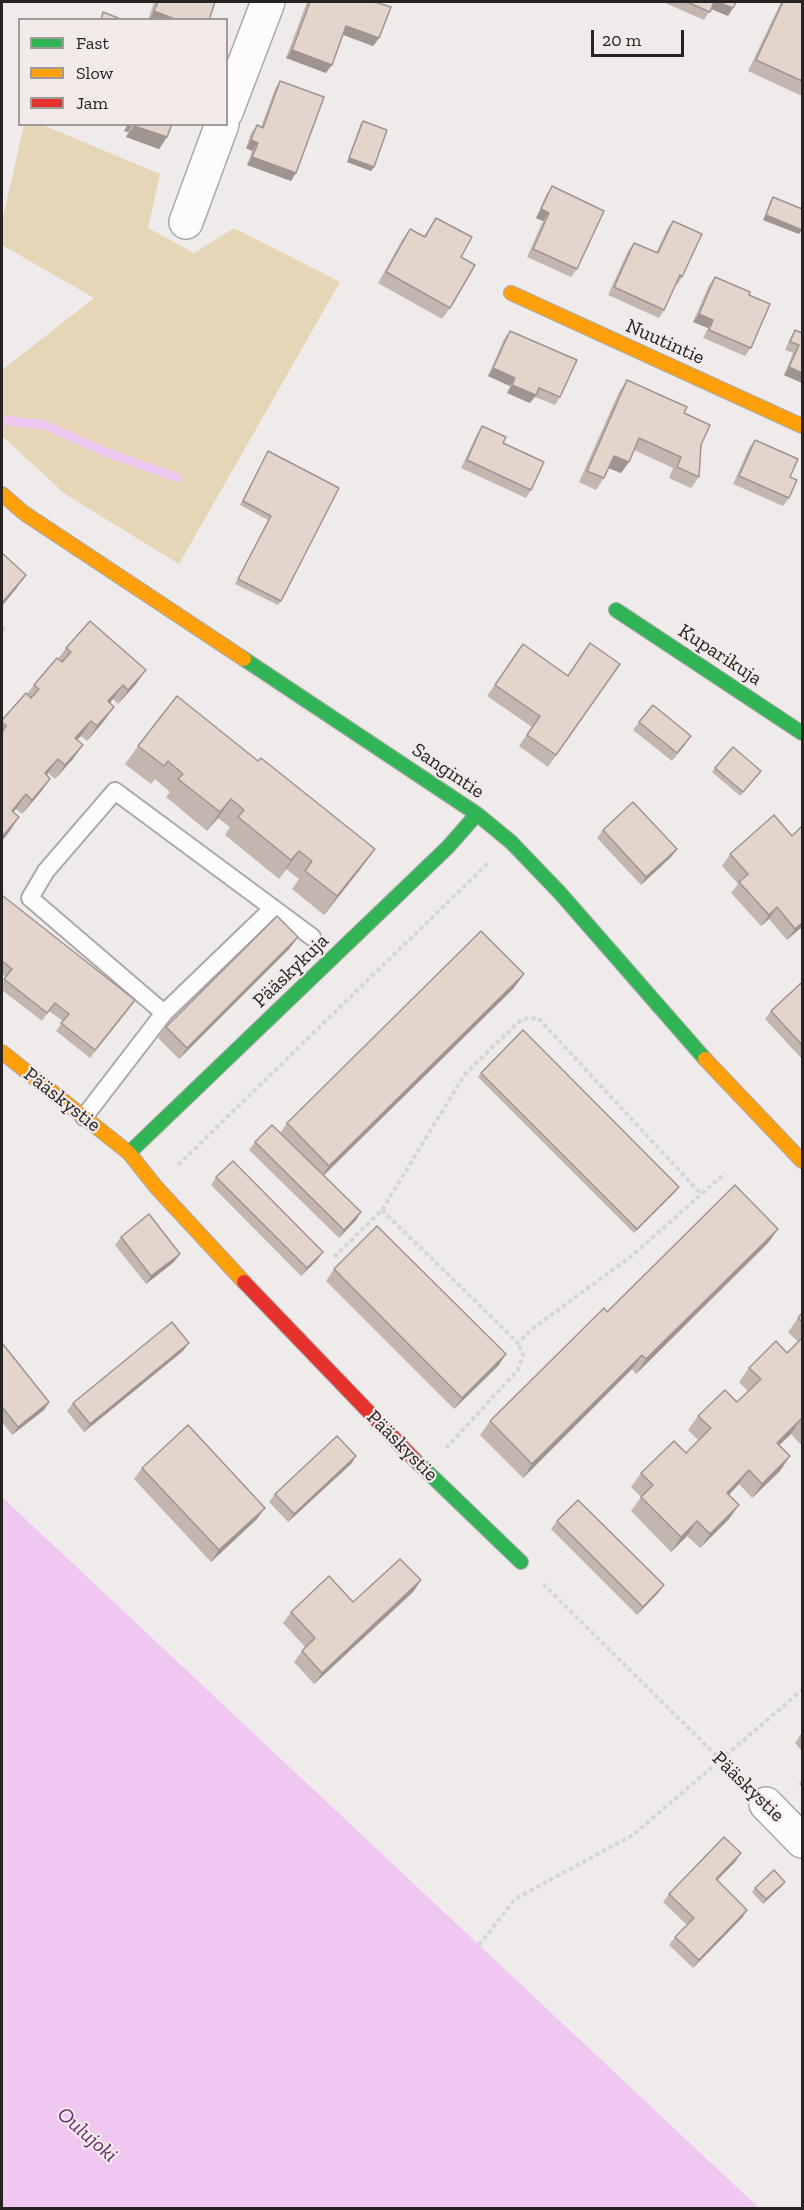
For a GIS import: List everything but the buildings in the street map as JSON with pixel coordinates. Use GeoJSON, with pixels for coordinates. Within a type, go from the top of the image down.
{"type":"FeatureCollection","features":[{"type":"Feature","properties":{"kind":"street"},"geometry":{"type":"LineString","coordinates":[[228,107],[268,2]]}},
{"type":"Feature","properties":{"kind":"street"},"geometry":{"type":"LineString","coordinates":[[186,222],[221,126]]}},
{"type":"Feature","properties":{"kind":"street","name":"Nuutintie"},"geometry":{"type":"LineString","coordinates":[[511,293],[802,426]]}},
{"type":"Feature","properties":{"kind":"street","name":"Sangintie"},"geometry":{"type":"LineString","coordinates":[[2,494],[24,513],[477,814],[511,842],[560,893],[690,1043],[802,1161]]}},
{"type":"Feature","properties":{"kind":"street","name":"Kuparikuja"},"geometry":{"type":"LineString","coordinates":[[616,610],[802,733]]}},
{"type":"Feature","properties":{"kind":"street","name":"Pääskykuja"},"geometry":{"type":"LineString","coordinates":[[129,1153],[448,847],[477,814]]}},
{"type":"Feature","properties":{"kind":"street","name":"Pääskystie"},"geometry":{"type":"LineString","coordinates":[[2,1052],[129,1153],[156,1187],[276,1317],[425,1471],[521,1562]]}},
{"type":"Feature","properties":{"kind":"street","name":"Pääskystie"},"geometry":{"type":"LineString","coordinates":[[766,1804],[802,1841]]}},
{"type":"Feature","properties":{"kind":"lane"},"geometry":{"type":"LineString","coordinates":[[164,1013],[30,898],[46,871],[115,791],[312,937]]}},
{"type":"Feature","properties":{"kind":"lane"},"geometry":{"type":"LineString","coordinates":[[84,1117],[164,1013],[273,908]]}},
{"type":"Feature","properties":{"kind":"path"},"geometry":{"type":"LineString","coordinates":[[2,631],[6,626]]}},
{"type":"Feature","properties":{"kind":"path"},"geometry":{"type":"LineString","coordinates":[[156,1187],[511,842]]}},
{"type":"Feature","properties":{"kind":"path"},"geometry":{"type":"LineString","coordinates":[[334,1257],[382,1210],[465,1074],[522,1019],[538,1017],[701,1194]]}},
{"type":"Feature","properties":{"kind":"path"},"geometry":{"type":"LineString","coordinates":[[518,1343],[532,1329],[633,1255],[725,1173]]}},
{"type":"Feature","properties":{"kind":"path"},"geometry":{"type":"LineString","coordinates":[[382,1210],[518,1343],[523,1355],[518,1370],[425,1471]]}},
{"type":"Feature","properties":{"kind":"path","name":"Pääskystie"},"geometry":{"type":"LineString","coordinates":[[521,1562],[766,1804]]}},
{"type":"Feature","properties":{"kind":"path"},"geometry":{"type":"LineString","coordinates":[[479,1945],[515,1899],[633,1835],[802,1689]]}},
{"type":"Feature","properties":{"kind":"shaded area"},"geometry":{"type":"Polygon","coordinates":[[[24,126],[45,126],[160,174],[148,228],[194,253],[234,228],[340,282],[179,564],[65,494],[2,436],[2,370],[94,298],[2,245],[2,221],[24,126]]]}},
{"type":"Feature","properties":{"kind":"water","name":"Oulujoki"},"geometry":{"type":"Polygon","coordinates":[[[2,1497],[479,1945],[759,2208],[2,2208],[2,1497]]]}},
{"type":"Feature","properties":{"kind":"waterway"},"geometry":{"type":"LineString","coordinates":[[2,420],[45,425],[105,452],[178,478]]}},
{"type":"Feature","properties":{"kind":"traffic: fast"},"geometry":{"type":"LineString","coordinates":[[616,610],[802,733]]}},
{"type":"Feature","properties":{"kind":"traffic: fast"},"geometry":{"type":"LineString","coordinates":[[244,659],[477,814],[511,842],[560,893],[705,1059]]}},
{"type":"Feature","properties":{"kind":"traffic: fast"},"geometry":{"type":"LineString","coordinates":[[129,1153],[448,847],[477,814]]}},
{"type":"Feature","properties":{"kind":"traffic: fast"},"geometry":{"type":"LineString","coordinates":[[414,1459],[521,1562]]}},
{"type":"Feature","properties":{"kind":"traffic: slow"},"geometry":{"type":"LineString","coordinates":[[511,293],[802,426]]}},
{"type":"Feature","properties":{"kind":"traffic: slow"},"geometry":{"type":"LineString","coordinates":[[2,494],[24,513],[244,659]]}},
{"type":"Feature","properties":{"kind":"traffic: slow"},"geometry":{"type":"LineString","coordinates":[[2,1052],[129,1153],[156,1187],[244,1282]]}},
{"type":"Feature","properties":{"kind":"traffic: slow"},"geometry":{"type":"LineString","coordinates":[[705,1059],[802,1161]]}},
{"type":"Feature","properties":{"kind":"traffic: jam"},"geometry":{"type":"LineString","coordinates":[[244,1282],[414,1459]]}}]}
